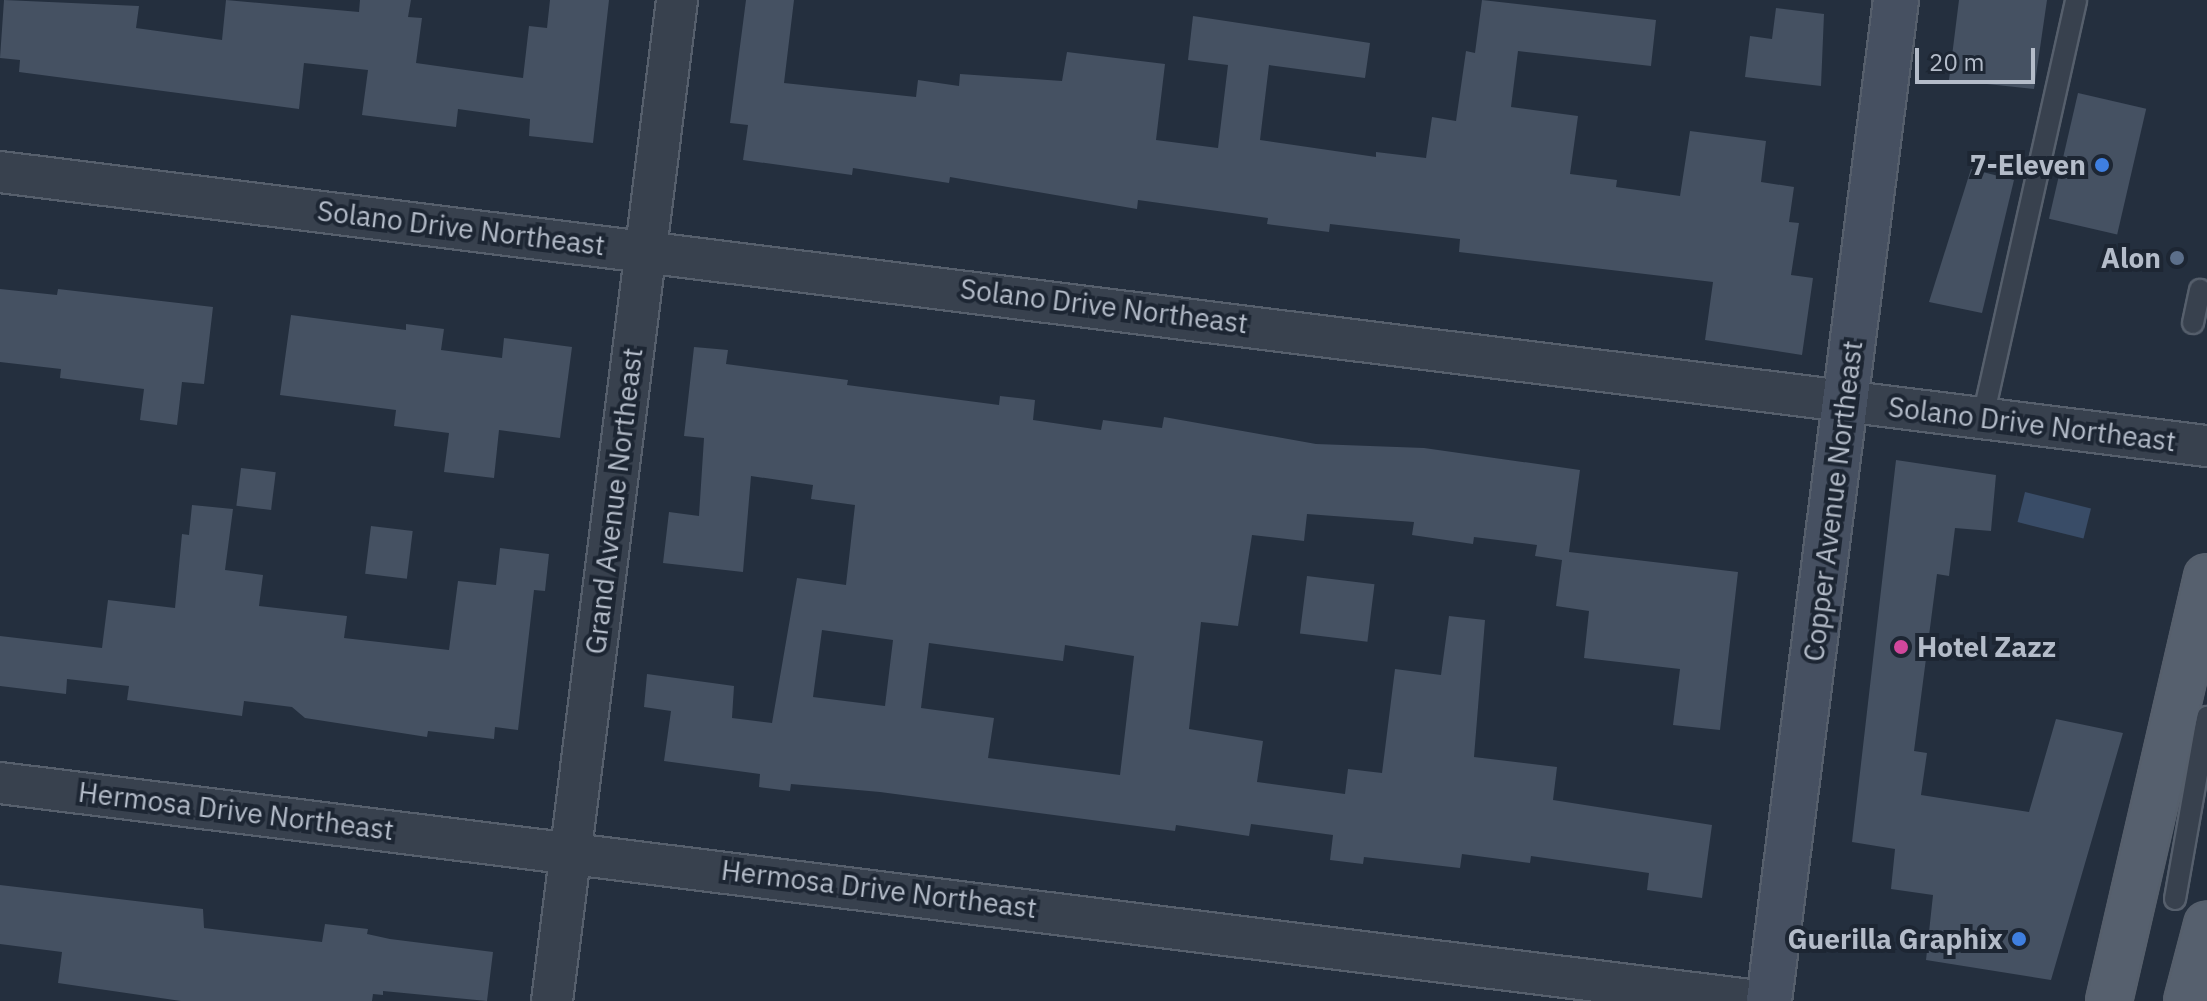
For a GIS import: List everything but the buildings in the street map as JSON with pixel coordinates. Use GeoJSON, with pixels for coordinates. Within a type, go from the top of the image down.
{"type":"FeatureCollection","features":[{"type":"Feature","properties":{"kind":"main road"},"geometry":{"type":"LineString","coordinates":[[2109,1001],[2207,577]]}},
{"type":"Feature","properties":{"kind":"main road"},"geometry":{"type":"LineString","coordinates":[[2187,1001],[2191,912]]}},
{"type":"Feature","properties":{"kind":"street","name":"Grand Avenue Northeast"},"geometry":{"type":"LineString","coordinates":[[552,1001],[677,0]]}},
{"type":"Feature","properties":{"kind":"street","name":"Copper Avenue Northeast"},"geometry":{"type":"LineString","coordinates":[[1769,1001],[1896,0]]}},
{"type":"Feature","properties":{"kind":"street","name":"Solano Drive Northeast"},"geometry":{"type":"LineString","coordinates":[[0,172],[2207,446]]}},
{"type":"Feature","properties":{"kind":"street","name":"Hermosa Drive Northeast"},"geometry":{"type":"LineString","coordinates":[[0,783],[570,850],[1758,1001]]}},
{"type":"Feature","properties":{"kind":"lane"},"geometry":{"type":"LineString","coordinates":[[1983,417],[2076,0]]}},
{"type":"Feature","properties":{"kind":"lane"},"geometry":{"type":"LineString","coordinates":[[2193,323],[2200,290]]}},
{"type":"Feature","properties":{"kind":"lane"},"geometry":{"type":"LineString","coordinates":[[2191,912],[2207,717]]}},
{"type":"Feature","properties":{"kind":"water"},"geometry":{"type":"Polygon","coordinates":[[[2025,492],[2091,508],[2083,539],[2018,522],[2025,492]]]}},
{"type":"Feature","properties":{"kind":"place","name":"7-Eleven"},"geometry":{"type":"Point","coordinates":[2102,165]}},
{"type":"Feature","properties":{"kind":"place","name":"Alon"},"geometry":{"type":"Point","coordinates":[2177,258]}},
{"type":"Feature","properties":{"kind":"place","name":"Hotel Zazz"},"geometry":{"type":"Point","coordinates":[1901,647]}},
{"type":"Feature","properties":{"kind":"place","name":"Guerilla Graphix"},"geometry":{"type":"Point","coordinates":[2019,939]}}]}
